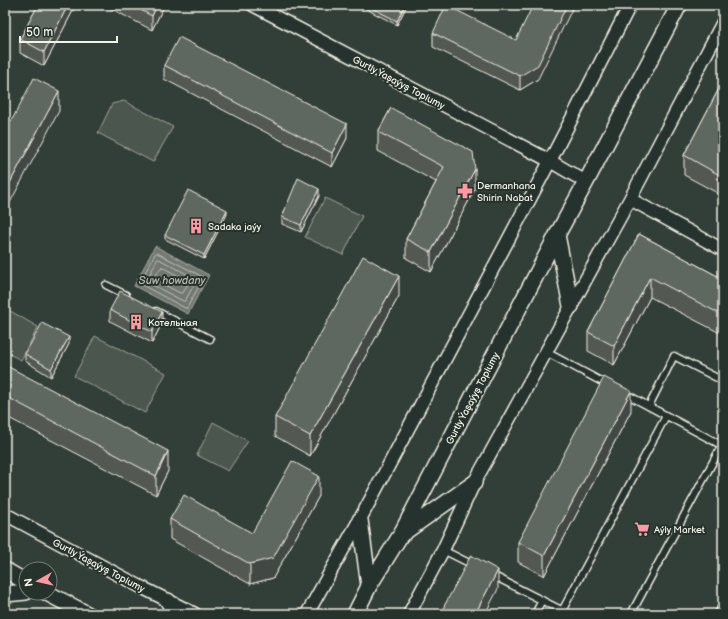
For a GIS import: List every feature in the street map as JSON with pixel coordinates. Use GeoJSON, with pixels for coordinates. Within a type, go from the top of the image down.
{"type":"FeatureCollection","features":[{"type":"Feature","properties":{"kind":"street","name":"Gurtly Ýaşaýyş Toplumy"},"geometry":{"type":"LineString","coordinates":[[253,5],[550,161],[586,182]]}},
{"type":"Feature","properties":{"kind":"street"},"geometry":{"type":"LineString","coordinates":[[307,614],[360,520],[550,161],[630,5]]}},
{"type":"Feature","properties":{"kind":"street","name":"Gurtly Ýaşaýyş Toplumy"},"geometry":{"type":"LineString","coordinates":[[355,614],[369,586],[400,536],[679,5]]}},
{"type":"Feature","properties":{"kind":"street"},"geometry":{"type":"LineString","coordinates":[[409,614],[443,550],[474,483],[719,38],[723,22]]}},
{"type":"Feature","properties":{"kind":"street"},"geometry":{"type":"LineString","coordinates":[[630,199],[723,250]]}},
{"type":"Feature","properties":{"kind":"street"},"geometry":{"type":"LineString","coordinates":[[557,235],[571,306]]}},
{"type":"Feature","properties":{"kind":"street"},"geometry":{"type":"LineString","coordinates":[[400,536],[474,483]]}},
{"type":"Feature","properties":{"kind":"street","name":"Gurtly Ýaşaýyş Toplumy"},"geometry":{"type":"LineString","coordinates":[[5,514],[141,587],[195,614]]}},
{"type":"Feature","properties":{"kind":"street"},"geometry":{"type":"LineString","coordinates":[[360,520],[369,586]]}},
{"type":"Feature","properties":{"kind":"street"},"geometry":{"type":"LineString","coordinates":[[5,570],[18,577]]}},
{"type":"Feature","properties":{"kind":"street"},"geometry":{"type":"LineString","coordinates":[[5,594],[18,593]]}},
{"type":"Feature","properties":{"kind":"street"},"geometry":{"type":"LineString","coordinates":[[58,599],[87,614]]}},
{"type":"Feature","properties":{"kind":"street"},"geometry":{"type":"LineString","coordinates":[[168,601],[176,614]]}},
{"type":"Feature","properties":{"kind":"lane"},"geometry":{"type":"LineString","coordinates":[[106,285],[134,299]]}},
{"type":"Feature","properties":{"kind":"lane"},"geometry":{"type":"LineString","coordinates":[[148,307],[210,339]]}},
{"type":"Feature","properties":{"kind":"lane"},"geometry":{"type":"LineString","coordinates":[[546,352],[615,388]]}},
{"type":"Feature","properties":{"kind":"lane"},"geometry":{"type":"LineString","coordinates":[[649,406],[674,356],[723,381]]}},
{"type":"Feature","properties":{"kind":"lane"},"geometry":{"type":"LineString","coordinates":[[622,392],[722,445],[631,614]]}},
{"type":"Feature","properties":{"kind":"lane"},"geometry":{"type":"LineString","coordinates":[[562,611],[666,416]]}},
{"type":"Feature","properties":{"kind":"lane"},"geometry":{"type":"LineString","coordinates":[[443,550],[478,568]]}},
{"type":"Feature","properties":{"kind":"lane"},"geometry":{"type":"LineString","coordinates":[[485,572],[569,614]]}},
{"type":"Feature","properties":{"kind":"lane"},"geometry":{"type":"LineString","coordinates":[[535,614],[542,600]]}},
{"type":"Feature","properties":{"kind":"lane"},"geometry":{"type":"LineString","coordinates":[[718,614],[723,604]]}},
{"type":"Feature","properties":{"kind":"shaded area"},"geometry":{"type":"Polygon","coordinates":[[[124,101],[173,127],[153,162],[98,133],[112,104],[124,101]]]}},
{"type":"Feature","properties":{"kind":"shaded area"},"geometry":{"type":"Polygon","coordinates":[[[325,198],[362,216],[343,255],[305,237],[325,198]]]}},
{"type":"Feature","properties":{"kind":"shaded area"},"geometry":{"type":"Polygon","coordinates":[[[7,309],[38,327],[21,360],[5,352],[5,312],[7,309]]]}},
{"type":"Feature","properties":{"kind":"shaded area"},"geometry":{"type":"Polygon","coordinates":[[[95,336],[166,373],[145,413],[74,376],[95,336]]]}},
{"type":"Feature","properties":{"kind":"shaded area"},"geometry":{"type":"Polygon","coordinates":[[[213,422],[248,441],[228,471],[197,455],[213,422]]]}},
{"type":"Feature","properties":{"kind":"water","name":"Suw howdany"},"geometry":{"type":"Polygon","coordinates":[[[155,246],[209,275],[188,314],[134,286],[155,246]]]}},
{"type":"Feature","properties":{"kind":"building"},"geometry":{"type":"Polygon","coordinates":[[[38,5],[68,5],[44,52],[20,39],[38,5]]]}},
{"type":"Feature","properties":{"kind":"building"},"geometry":{"type":"Polygon","coordinates":[[[131,5],[157,5],[152,16],[131,5]]]}},
{"type":"Feature","properties":{"kind":"building"},"geometry":{"type":"Polygon","coordinates":[[[366,5],[405,5],[397,21],[366,5]]]}},
{"type":"Feature","properties":{"kind":"building"},"geometry":{"type":"Polygon","coordinates":[[[446,5],[516,40],[533,5],[567,5],[538,65],[520,76],[433,33],[446,5]]]}},
{"type":"Feature","properties":{"kind":"building"},"geometry":{"type":"Polygon","coordinates":[[[179,37],[347,124],[332,153],[164,65],[179,37]]]}},
{"type":"Feature","properties":{"kind":"building"},"geometry":{"type":"Polygon","coordinates":[[[34,78],[59,91],[5,192],[5,133],[34,78]]]}},
{"type":"Feature","properties":{"kind":"building"},"geometry":{"type":"Polygon","coordinates":[[[723,81],[723,177],[684,155],[723,81]]]}},
{"type":"Feature","properties":{"kind":"building"},"geometry":{"type":"Polygon","coordinates":[[[391,108],[473,152],[475,169],[431,252],[406,239],[444,167],[378,132],[391,108]]]}},
{"type":"Feature","properties":{"kind":"building"},"geometry":{"type":"Polygon","coordinates":[[[298,178],[319,189],[301,225],[282,217],[298,178]]]}},
{"type":"Feature","properties":{"kind":"building","name":"Sadaka jaýy"},"geometry":{"type":"Polygon","coordinates":[[[188,190],[227,210],[204,255],[165,235],[188,190]]]}},
{"type":"Feature","properties":{"kind":"building"},"geometry":{"type":"Polygon","coordinates":[[[639,234],[723,279],[722,315],[650,277],[614,346],[588,332],[639,234]]]}},
{"type":"Feature","properties":{"kind":"building"},"geometry":{"type":"Polygon","coordinates":[[[363,256],[399,276],[310,436],[275,417],[363,256]]]}},
{"type":"Feature","properties":{"kind":"building"},"geometry":{"type":"Polygon","coordinates":[[[120,291],[162,312],[152,332],[110,310],[120,291]]]}},
{"type":"Feature","properties":{"kind":"building"},"geometry":{"type":"Polygon","coordinates":[[[42,323],[69,337],[51,369],[25,354],[42,323]]]}},
{"type":"Feature","properties":{"kind":"building"},"geometry":{"type":"Polygon","coordinates":[[[5,365],[168,451],[156,476],[5,396],[5,365]]]}},
{"type":"Feature","properties":{"kind":"building"},"geometry":{"type":"Polygon","coordinates":[[[604,377],[631,391],[544,556],[518,542],[604,377]]]}},
{"type":"Feature","properties":{"kind":"building"},"geometry":{"type":"Polygon","coordinates":[[[292,461],[319,476],[273,558],[250,564],[170,519],[184,495],[252,533],[292,461]]]}},
{"type":"Feature","properties":{"kind":"building"},"geometry":{"type":"Polygon","coordinates":[[[471,555],[498,570],[475,614],[440,614],[471,555]]]}},
{"type":"Feature","properties":{"kind":"place","name":"Dermanhana Shirin Nabat"},"geometry":{"type":"Point","coordinates":[465,191]}},
{"type":"Feature","properties":{"kind":"place","name":"Sadaka jaýy"},"geometry":{"type":"Point","coordinates":[196,226]}},
{"type":"Feature","properties":{"kind":"place","name":"Котельная"},"geometry":{"type":"Point","coordinates":[136,322]}},
{"type":"Feature","properties":{"kind":"place","name":"Aýly Market"},"geometry":{"type":"Point","coordinates":[642,529]}}]}
